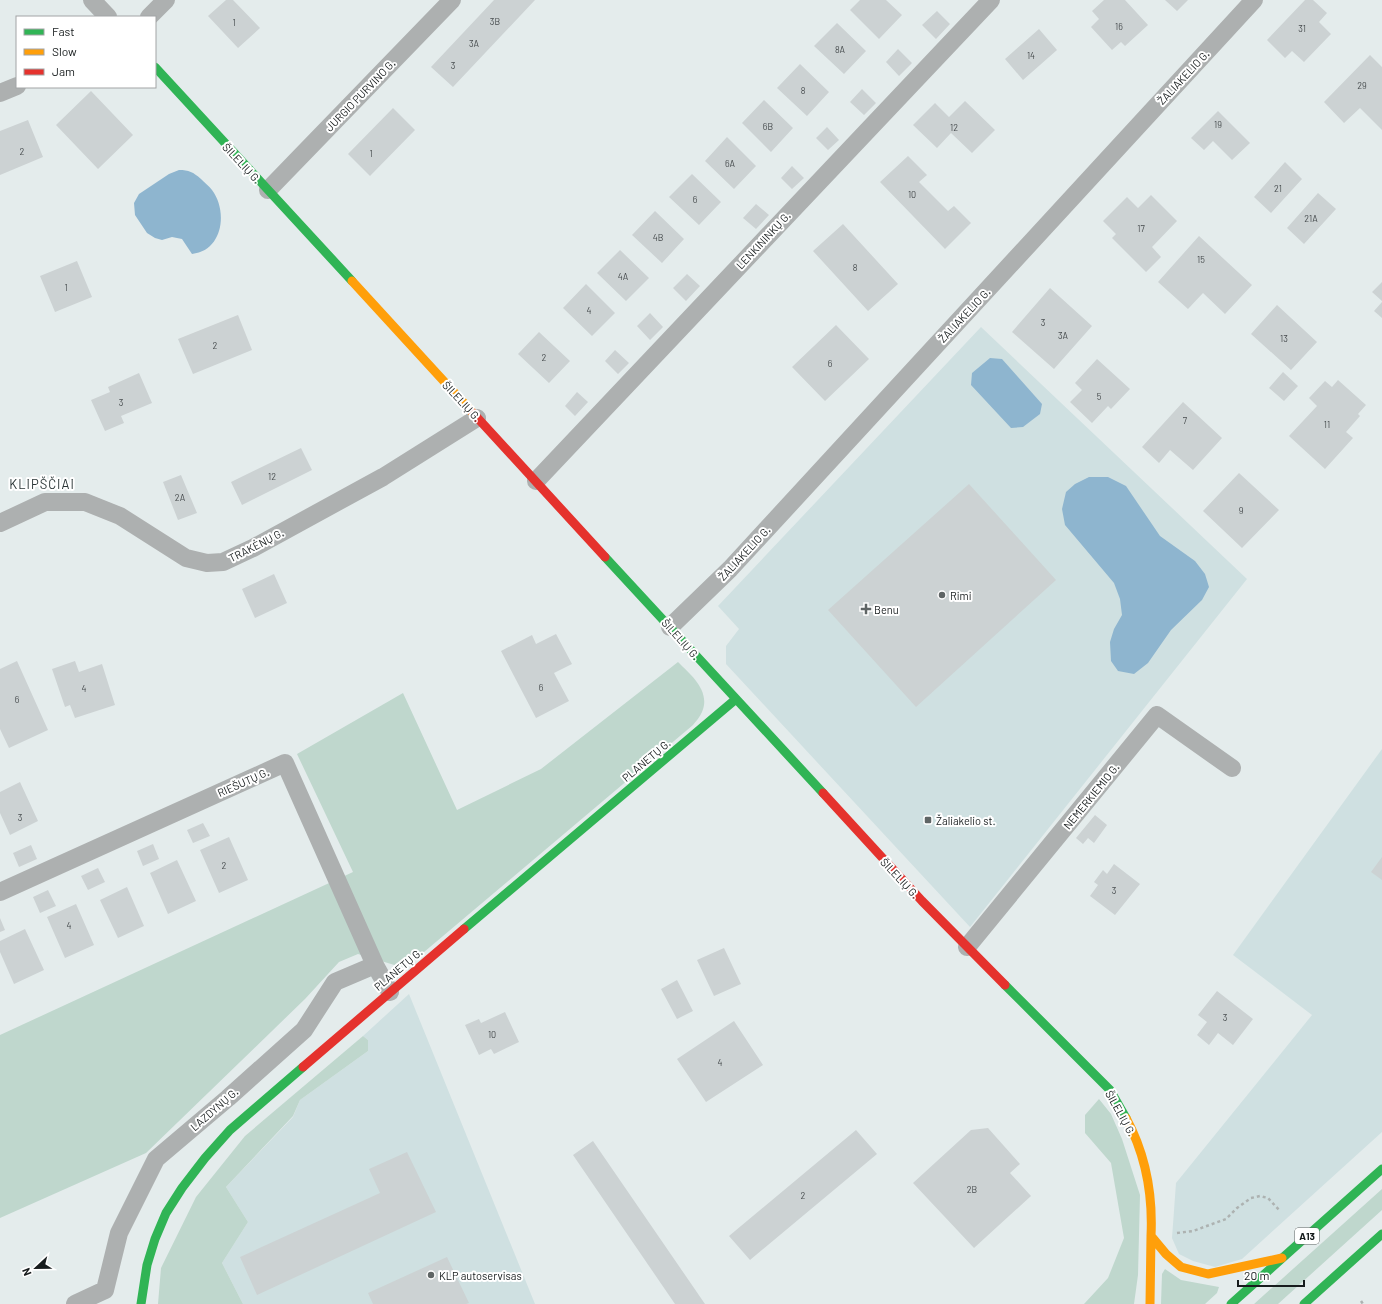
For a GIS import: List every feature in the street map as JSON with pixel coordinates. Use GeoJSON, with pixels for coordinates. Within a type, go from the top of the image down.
{"type":"FeatureCollection","features":[{"type":"Feature","properties":{"kind":"main road","name":"ŠILELIŲ G."},"geometry":{"type":"LineString","coordinates":[[156,68],[922,901],[1110,1090],[1137,1142],[1148,1177],[1152,1214],[1150,1304]]}},
{"type":"Feature","properties":{"kind":"main road","name":"PLANETŲ G."},"geometry":{"type":"LineString","coordinates":[[141,1304],[147,1265],[155,1239],[166,1212],[205,1158],[230,1130],[390,992],[736,699]]}},
{"type":"Feature","properties":{"kind":"main road","name":"A13"},"geometry":{"type":"LineString","coordinates":[[1231,1304],[1382,1169]]}},
{"type":"Feature","properties":{"kind":"main road"},"geometry":{"type":"LineString","coordinates":[[1304,1304],[1382,1234]]}},
{"type":"Feature","properties":{"kind":"main road"},"geometry":{"type":"LineString","coordinates":[[1151,1236],[1166,1254],[1181,1268],[1208,1274],[1283,1258]]}},
{"type":"Feature","properties":{"kind":"main road"},"geometry":{"type":"LineString","coordinates":[[1313,1304],[1322,1288]]}},
{"type":"Feature","properties":{"kind":"street"},"geometry":{"type":"LineString","coordinates":[[92,0],[107,16]]}},
{"type":"Feature","properties":{"kind":"street"},"geometry":{"type":"LineString","coordinates":[[150,16],[166,0]]}},
{"type":"Feature","properties":{"kind":"street","name":"JURGIO PURVINO G."},"geometry":{"type":"LineString","coordinates":[[268,190],[452,0]]}},
{"type":"Feature","properties":{"kind":"street","name":"LENKININKŲ G."},"geometry":{"type":"LineString","coordinates":[[536,481],[991,0]]}},
{"type":"Feature","properties":{"kind":"street","name":"ŽALIAKELIO G."},"geometry":{"type":"LineString","coordinates":[[670,627],[730,569],[1254,0]]}},
{"type":"Feature","properties":{"kind":"street"},"geometry":{"type":"LineString","coordinates":[[0,93],[16,86]]}},
{"type":"Feature","properties":{"kind":"street","name":"TRAKĖNŲ G."},"geometry":{"type":"LineString","coordinates":[[0,523],[45,502],[85,502],[120,516],[186,558],[207,563],[223,562],[253,548],[383,477],[478,418]]}},
{"type":"Feature","properties":{"kind":"street","name":"NEMERKIEMIO G."},"geometry":{"type":"LineString","coordinates":[[967,947],[1157,715],[1232,768]]}},
{"type":"Feature","properties":{"kind":"street","name":"RIEŠUTŲ G."},"geometry":{"type":"LineString","coordinates":[[0,892],[285,764],[375,966]]}},
{"type":"Feature","properties":{"kind":"street"},"geometry":{"type":"LineString","coordinates":[[375,966],[390,992]]}},
{"type":"Feature","properties":{"kind":"street","name":"LAZDYNŲ G."},"geometry":{"type":"LineString","coordinates":[[75,1304],[105,1290],[118,1233],[156,1159],[228,1098],[304,1030],[334,982],[375,966]]}},
{"type":"Feature","properties":{"kind":"path"},"geometry":{"type":"LineString","coordinates":[[1151,1236],[1193,1231],[1226,1219],[1237,1208],[1251,1198],[1260,1196],[1268,1198],[1280,1211]]}},
{"type":"Feature","properties":{"kind":"shaded area"},"geometry":{"type":"Polygon","coordinates":[[[981,327],[1247,579],[970,927],[726,664],[726,646],[739,629],[718,606],[981,327]]]}},
{"type":"Feature","properties":{"kind":"shaded area"},"geometry":{"type":"Polygon","coordinates":[[[1382,749],[1382,1132],[1242,1259],[1215,1267],[1193,1261],[1179,1254],[1172,1238],[1176,1183],[1312,1015],[1233,955],[1382,749]]]}},
{"type":"Feature","properties":{"kind":"shaded area"},"geometry":{"type":"Polygon","coordinates":[[[409,994],[535,1304],[243,1304],[222,1263],[248,1222],[226,1187],[293,1117],[300,1100],[368,1051],[368,1040],[363,1036],[409,994]]]}},
{"type":"Feature","properties":{"kind":"green space"},"geometry":{"type":"Polygon","coordinates":[[[678,662],[694,678],[702,690],[704,697],[702,712],[693,725],[411,963],[401,967],[358,954],[339,962],[305,999],[146,1153],[0,1218],[0,1035],[353,872],[297,754],[403,693],[457,810],[541,769],[678,662]]]}},
{"type":"Feature","properties":{"kind":"green space"},"geometry":{"type":"Polygon","coordinates":[[[363,1036],[368,1040],[368,1051],[300,1100],[293,1116],[226,1187],[248,1222],[222,1263],[243,1304],[158,1304],[161,1268],[196,1197],[245,1136],[363,1036]]]}},
{"type":"Feature","properties":{"kind":"green space"},"geometry":{"type":"Polygon","coordinates":[[[1099,1099],[1111,1114],[1122,1139],[1140,1195],[1138,1275],[1134,1304],[1084,1304],[1108,1278],[1124,1238],[1111,1163],[1085,1133],[1085,1115],[1099,1099]]]}},
{"type":"Feature","properties":{"kind":"green space"},"geometry":{"type":"Polygon","coordinates":[[[1382,1189],[1382,1210],[1278,1304],[1254,1304],[1382,1189]]]}},
{"type":"Feature","properties":{"kind":"green space"},"geometry":{"type":"Polygon","coordinates":[[[1165,1269],[1181,1280],[1219,1287],[1217,1293],[1205,1304],[1161,1304],[1162,1274],[1165,1269]]]}},
{"type":"Feature","properties":{"kind":"water"},"geometry":{"type":"Polygon","coordinates":[[[179,170],[193,173],[206,184],[212,190],[220,208],[220,229],[216,238],[210,246],[202,251],[192,254],[182,239],[172,237],[162,240],[147,233],[135,215],[134,203],[139,194],[169,174],[179,170]]]}},
{"type":"Feature","properties":{"kind":"water"},"geometry":{"type":"Polygon","coordinates":[[[990,358],[1002,359],[1042,404],[1040,414],[1023,427],[1011,428],[971,385],[972,373],[990,358]]]}},
{"type":"Feature","properties":{"kind":"water"},"geometry":{"type":"Polygon","coordinates":[[[1089,477],[1108,477],[1126,486],[1160,536],[1195,561],[1205,574],[1209,587],[1202,600],[1171,630],[1148,663],[1134,674],[1118,671],[1111,661],[1110,642],[1114,629],[1122,615],[1120,599],[1114,583],[1065,525],[1062,509],[1066,492],[1075,484],[1089,477]]]}},
{"type":"Feature","properties":{"kind":"building"},"geometry":{"type":"Polygon","coordinates":[[[226,0],[233,0],[260,28],[238,48],[208,16],[226,0]]]}},
{"type":"Feature","properties":{"kind":"building"},"geometry":{"type":"Polygon","coordinates":[[[494,0],[535,0],[453,87],[431,67],[494,0]]]}},
{"type":"Feature","properties":{"kind":"building"},"geometry":{"type":"Polygon","coordinates":[[[860,0],[886,0],[902,15],[879,39],[850,10],[860,0]]]}},
{"type":"Feature","properties":{"kind":"building"},"geometry":{"type":"Polygon","coordinates":[[[1104,0],[1125,0],[1148,25],[1125,46],[1121,42],[1112,50],[1091,27],[1099,19],[1092,11],[1104,0]]]}},
{"type":"Feature","properties":{"kind":"building"},"geometry":{"type":"Polygon","coordinates":[[[1165,0],[1188,0],[1177,11],[1165,0]]]}},
{"type":"Feature","properties":{"kind":"building"},"geometry":{"type":"Polygon","coordinates":[[[1305,0],[1313,0],[1327,13],[1319,22],[1331,34],[1304,62],[1292,51],[1285,58],[1267,40],[1305,0]]]}},
{"type":"Feature","properties":{"kind":"building"},"geometry":{"type":"Polygon","coordinates":[[[937,11],[950,24],[936,39],[922,25],[937,11]]]}},
{"type":"Feature","properties":{"kind":"building"},"geometry":{"type":"Polygon","coordinates":[[[837,23],[866,51],[844,74],[814,46],[837,23]]]}},
{"type":"Feature","properties":{"kind":"building"},"geometry":{"type":"Polygon","coordinates":[[[1039,29],[1057,50],[1023,80],[1005,59],[1039,29]]]}},
{"type":"Feature","properties":{"kind":"building"},"geometry":{"type":"Polygon","coordinates":[[[898,49],[912,63],[899,76],[886,62],[898,49]]]}},
{"type":"Feature","properties":{"kind":"building"},"geometry":{"type":"Polygon","coordinates":[[[1370,55],[1382,67],[1382,130],[1360,108],[1344,123],[1324,102],[1370,55]]]}},
{"type":"Feature","properties":{"kind":"building"},"geometry":{"type":"Polygon","coordinates":[[[800,64],[829,92],[807,116],[777,88],[800,64]]]}},
{"type":"Feature","properties":{"kind":"building"},"geometry":{"type":"Polygon","coordinates":[[[862,89],[876,103],[864,115],[850,102],[862,89]]]}},
{"type":"Feature","properties":{"kind":"building"},"geometry":{"type":"Polygon","coordinates":[[[91,91],[133,135],[98,169],[56,125],[91,91]]]}},
{"type":"Feature","properties":{"kind":"building"},"geometry":{"type":"Polygon","coordinates":[[[764,100],[793,128],[771,152],[742,123],[764,100]]]}},
{"type":"Feature","properties":{"kind":"building"},"geometry":{"type":"Polygon","coordinates":[[[965,101],[995,130],[972,153],[951,133],[937,148],[913,125],[935,103],[949,117],[965,101]]]}},
{"type":"Feature","properties":{"kind":"building"},"geometry":{"type":"Polygon","coordinates":[[[393,108],[415,130],[370,176],[348,154],[393,108]]]}},
{"type":"Feature","properties":{"kind":"building"},"geometry":{"type":"Polygon","coordinates":[[[1218,111],[1250,143],[1232,160],[1213,141],[1204,150],[1191,138],[1218,111]]]}},
{"type":"Feature","properties":{"kind":"building"},"geometry":{"type":"Polygon","coordinates":[[[28,120],[43,157],[0,175],[0,131],[28,120]]]}},
{"type":"Feature","properties":{"kind":"building"},"geometry":{"type":"Polygon","coordinates":[[[827,127],[839,140],[828,150],[816,138],[827,127]]]}},
{"type":"Feature","properties":{"kind":"building"},"geometry":{"type":"Polygon","coordinates":[[[727,137],[756,166],[734,189],[705,161],[727,137]]]}},
{"type":"Feature","properties":{"kind":"building"},"geometry":{"type":"Polygon","coordinates":[[[908,156],[927,175],[919,182],[948,211],[954,206],[971,223],[945,249],[880,182],[908,156]]]}},
{"type":"Feature","properties":{"kind":"building"},"geometry":{"type":"Polygon","coordinates":[[[1285,162],[1302,179],[1271,213],[1254,197],[1285,162]]]}},
{"type":"Feature","properties":{"kind":"building"},"geometry":{"type":"Polygon","coordinates":[[[792,166],[804,178],[792,189],[781,178],[792,166]]]}},
{"type":"Feature","properties":{"kind":"building"},"geometry":{"type":"Polygon","coordinates":[[[692,174],[721,202],[699,225],[669,197],[692,174]]]}},
{"type":"Feature","properties":{"kind":"building"},"geometry":{"type":"Polygon","coordinates":[[[1318,193],[1336,209],[1304,244],[1287,228],[1318,193]]]}},
{"type":"Feature","properties":{"kind":"building"},"geometry":{"type":"Polygon","coordinates":[[[1151,195],[1177,221],[1152,247],[1161,257],[1146,272],[1112,238],[1116,234],[1103,221],[1127,197],[1138,208],[1151,195]]]}},
{"type":"Feature","properties":{"kind":"building"},"geometry":{"type":"Polygon","coordinates":[[[756,204],[769,215],[756,229],[743,218],[756,204]]]}},
{"type":"Feature","properties":{"kind":"building"},"geometry":{"type":"Polygon","coordinates":[[[655,211],[684,239],[662,263],[632,235],[655,211]]]}},
{"type":"Feature","properties":{"kind":"building"},"geometry":{"type":"Polygon","coordinates":[[[843,224],[898,284],[868,311],[813,251],[843,224]]]}},
{"type":"Feature","properties":{"kind":"building"},"geometry":{"type":"Polygon","coordinates":[[[1199,236],[1252,285],[1225,314],[1203,293],[1188,309],[1158,282],[1199,236]]]}},
{"type":"Feature","properties":{"kind":"building"},"geometry":{"type":"Polygon","coordinates":[[[620,250],[649,278],[626,301],[597,273],[620,250]]]}},
{"type":"Feature","properties":{"kind":"building"},"geometry":{"type":"Polygon","coordinates":[[[77,261],[92,297],[55,312],[40,276],[77,261]]]}},
{"type":"Feature","properties":{"kind":"building"},"geometry":{"type":"Polygon","coordinates":[[[687,274],[700,286],[686,301],[673,288],[687,274]]]}},
{"type":"Feature","properties":{"kind":"building"},"geometry":{"type":"Polygon","coordinates":[[[1382,282],[1382,301],[1372,292],[1382,282]]]}},
{"type":"Feature","properties":{"kind":"building"},"geometry":{"type":"Polygon","coordinates":[[[586,284],[615,313],[592,336],[563,308],[586,284]]]}},
{"type":"Feature","properties":{"kind":"building"},"geometry":{"type":"Polygon","coordinates":[[[1050,288],[1092,326],[1054,369],[1012,332],[1050,288]]]}},
{"type":"Feature","properties":{"kind":"building"},"geometry":{"type":"Polygon","coordinates":[[[1382,302],[1382,318],[1374,311],[1382,302]]]}},
{"type":"Feature","properties":{"kind":"building"},"geometry":{"type":"Polygon","coordinates":[[[1277,305],[1317,342],[1291,370],[1251,334],[1277,305]]]}},
{"type":"Feature","properties":{"kind":"building"},"geometry":{"type":"Polygon","coordinates":[[[650,313],[663,327],[650,340],[637,326],[650,313]]]}},
{"type":"Feature","properties":{"kind":"building"},"geometry":{"type":"Polygon","coordinates":[[[238,315],[252,350],[193,374],[178,339],[238,315]]]}},
{"type":"Feature","properties":{"kind":"building"},"geometry":{"type":"Polygon","coordinates":[[[836,325],[869,359],[825,401],[792,367],[836,325]]]}},
{"type":"Feature","properties":{"kind":"building"},"geometry":{"type":"Polygon","coordinates":[[[539,332],[570,361],[549,383],[518,354],[539,332]]]}},
{"type":"Feature","properties":{"kind":"building"},"geometry":{"type":"Polygon","coordinates":[[[615,350],[629,363],[618,374],[605,361],[615,350]]]}},
{"type":"Feature","properties":{"kind":"building"},"geometry":{"type":"Polygon","coordinates":[[[1097,359],[1130,389],[1111,409],[1108,406],[1092,423],[1070,402],[1082,390],[1075,383],[1097,359]]]}},
{"type":"Feature","properties":{"kind":"building"},"geometry":{"type":"Polygon","coordinates":[[[1283,372],[1298,386],[1284,401],[1269,388],[1283,372]]]}},
{"type":"Feature","properties":{"kind":"building"},"geometry":{"type":"Polygon","coordinates":[[[139,373],[152,403],[121,416],[124,423],[105,431],[91,400],[110,392],[108,387],[139,373]]]}},
{"type":"Feature","properties":{"kind":"building"},"geometry":{"type":"Polygon","coordinates":[[[1338,380],[1366,405],[1358,414],[1360,416],[1346,432],[1353,438],[1325,469],[1289,436],[1317,406],[1309,398],[1325,381],[1332,387],[1338,380]]]}},
{"type":"Feature","properties":{"kind":"building"},"geometry":{"type":"Polygon","coordinates":[[[577,392],[588,402],[575,416],[565,406],[577,392]]]}},
{"type":"Feature","properties":{"kind":"building"},"geometry":{"type":"Polygon","coordinates":[[[1183,402],[1222,438],[1193,470],[1170,450],[1159,463],[1142,447],[1183,402]]]}},
{"type":"Feature","properties":{"kind":"building"},"geometry":{"type":"Polygon","coordinates":[[[301,448],[312,470],[242,505],[231,482],[301,448]]]}},
{"type":"Feature","properties":{"kind":"building"},"geometry":{"type":"Polygon","coordinates":[[[1239,473],[1279,510],[1242,548],[1203,511],[1239,473]]]}},
{"type":"Feature","properties":{"kind":"building"},"geometry":{"type":"Polygon","coordinates":[[[181,475],[197,513],[178,520],[163,482],[181,475]]]}},
{"type":"Feature","properties":{"kind":"building","name":"Rimi"},"geometry":{"type":"Polygon","coordinates":[[[969,484],[1056,580],[916,707],[828,610],[969,484]]]}},
{"type":"Feature","properties":{"kind":"building"},"geometry":{"type":"Polygon","coordinates":[[[274,574],[287,603],[255,618],[242,589],[274,574]]]}},
{"type":"Feature","properties":{"kind":"building"},"geometry":{"type":"Polygon","coordinates":[[[556,634],[572,664],[554,673],[569,701],[536,718],[501,651],[532,635],[536,644],[556,634]]]}},
{"type":"Feature","properties":{"kind":"building"},"geometry":{"type":"Polygon","coordinates":[[[17,661],[48,730],[9,748],[0,729],[0,669],[17,661]]]}},
{"type":"Feature","properties":{"kind":"building"},"geometry":{"type":"Polygon","coordinates":[[[75,661],[79,672],[102,664],[115,705],[75,718],[70,705],[65,707],[52,669],[75,661]]]}},
{"type":"Feature","properties":{"kind":"building"},"geometry":{"type":"Polygon","coordinates":[[[20,782],[38,821],[10,835],[0,813],[0,792],[20,782]]]}},
{"type":"Feature","properties":{"kind":"building"},"geometry":{"type":"Polygon","coordinates":[[[1095,815],[1107,825],[1094,843],[1088,838],[1083,844],[1076,838],[1095,815]]]}},
{"type":"Feature","properties":{"kind":"building"},"geometry":{"type":"Polygon","coordinates":[[[203,823],[210,836],[193,843],[187,830],[203,823]]]}},
{"type":"Feature","properties":{"kind":"building"},"geometry":{"type":"Polygon","coordinates":[[[229,837],[248,880],[219,893],[200,850],[229,837]]]}},
{"type":"Feature","properties":{"kind":"building"},"geometry":{"type":"Polygon","coordinates":[[[153,844],[159,859],[143,866],[137,851],[153,844]]]}},
{"type":"Feature","properties":{"kind":"building"},"geometry":{"type":"Polygon","coordinates":[[[31,845],[37,859],[19,867],[13,853],[31,845]]]}},
{"type":"Feature","properties":{"kind":"building"},"geometry":{"type":"Polygon","coordinates":[[[1382,857],[1382,880],[1371,872],[1382,857]]]}},
{"type":"Feature","properties":{"kind":"building"},"geometry":{"type":"Polygon","coordinates":[[[177,860],[196,901],[168,914],[150,873],[177,860]]]}},
{"type":"Feature","properties":{"kind":"building"},"geometry":{"type":"Polygon","coordinates":[[[1114,864],[1140,884],[1115,915],[1090,896],[1098,885],[1094,882],[1103,870],[1107,874],[1114,864]]]}},
{"type":"Feature","properties":{"kind":"building"},"geometry":{"type":"Polygon","coordinates":[[[98,868],[105,882],[88,890],[81,876],[98,868]]]}},
{"type":"Feature","properties":{"kind":"building"},"geometry":{"type":"Polygon","coordinates":[[[127,887],[144,926],[118,938],[100,900],[127,887]]]}},
{"type":"Feature","properties":{"kind":"building"},"geometry":{"type":"Polygon","coordinates":[[[48,890],[56,906],[40,913],[33,897],[48,890]]]}},
{"type":"Feature","properties":{"kind":"building"},"geometry":{"type":"Polygon","coordinates":[[[76,904],[94,945],[65,958],[47,917],[76,904]]]}},
{"type":"Feature","properties":{"kind":"building"},"geometry":{"type":"Polygon","coordinates":[[[0,918],[5,930],[0,932],[0,918]]]}},
{"type":"Feature","properties":{"kind":"building"},"geometry":{"type":"Polygon","coordinates":[[[25,929],[44,970],[14,984],[0,952],[0,941],[25,929]]]}},
{"type":"Feature","properties":{"kind":"building"},"geometry":{"type":"Polygon","coordinates":[[[724,948],[741,984],[714,996],[697,960],[724,948]]]}},
{"type":"Feature","properties":{"kind":"building"},"geometry":{"type":"Polygon","coordinates":[[[677,980],[693,1011],[677,1019],[661,989],[677,980]]]}},
{"type":"Feature","properties":{"kind":"building"},"geometry":{"type":"Polygon","coordinates":[[[1217,991],[1253,1019],[1233,1045],[1218,1033],[1209,1045],[1197,1035],[1207,1022],[1198,1015],[1217,991]]]}},
{"type":"Feature","properties":{"kind":"building"},"geometry":{"type":"Polygon","coordinates":[[[505,1012],[519,1042],[494,1054],[491,1049],[479,1055],[465,1025],[479,1019],[481,1023],[505,1012]]]}},
{"type":"Feature","properties":{"kind":"building"},"geometry":{"type":"Polygon","coordinates":[[[734,1021],[763,1065],[706,1102],[677,1059],[734,1021]]]}},
{"type":"Feature","properties":{"kind":"building"},"geometry":{"type":"Polygon","coordinates":[[[988,1128],[1020,1164],[1010,1173],[1031,1196],[974,1248],[913,1183],[971,1130],[988,1128]]]}},
{"type":"Feature","properties":{"kind":"building"},"geometry":{"type":"Polygon","coordinates":[[[856,1130],[877,1154],[750,1260],[729,1236],[856,1130]]]}},
{"type":"Feature","properties":{"kind":"building"},"geometry":{"type":"Polygon","coordinates":[[[593,1141],[705,1304],[675,1304],[573,1155],[593,1141]]]}},
{"type":"Feature","properties":{"kind":"building"},"geometry":{"type":"Polygon","coordinates":[[[407,1152],[436,1212],[257,1295],[240,1257],[380,1193],[369,1169],[407,1152]]]}},
{"type":"Feature","properties":{"kind":"building","name":"KLP autoservisas"},"geometry":{"type":"Polygon","coordinates":[[[447,1257],[469,1303],[373,1304],[368,1293],[447,1257]]]}},
{"type":"Feature","properties":{"kind":"traffic: fast"},"geometry":{"type":"LineString","coordinates":[[156,68],[352,281]]}},
{"type":"Feature","properties":{"kind":"traffic: fast"},"geometry":{"type":"LineString","coordinates":[[605,557],[823,793]]}},
{"type":"Feature","properties":{"kind":"traffic: fast"},"geometry":{"type":"LineString","coordinates":[[464,929],[736,699]]}},
{"type":"Feature","properties":{"kind":"traffic: fast"},"geometry":{"type":"LineString","coordinates":[[1005,985],[1110,1090],[1126,1118]]}},
{"type":"Feature","properties":{"kind":"traffic: fast"},"geometry":{"type":"LineString","coordinates":[[141,1304],[147,1265],[155,1239],[166,1213],[182,1188],[205,1158],[230,1130],[303,1067]]}},
{"type":"Feature","properties":{"kind":"traffic: fast"},"geometry":{"type":"LineString","coordinates":[[1231,1304],[1382,1169]]}},
{"type":"Feature","properties":{"kind":"traffic: fast"},"geometry":{"type":"LineString","coordinates":[[1304,1304],[1382,1234]]}},
{"type":"Feature","properties":{"kind":"traffic: slow"},"geometry":{"type":"LineString","coordinates":[[352,281],[473,413]]}},
{"type":"Feature","properties":{"kind":"traffic: slow"},"geometry":{"type":"LineString","coordinates":[[1126,1118],[1139,1146],[1147,1175],[1151,1205],[1151,1236]]}},
{"type":"Feature","properties":{"kind":"traffic: slow"},"geometry":{"type":"LineString","coordinates":[[1151,1236],[1166,1254],[1181,1267],[1208,1274],[1282,1258]]}},
{"type":"Feature","properties":{"kind":"traffic: slow"},"geometry":{"type":"LineString","coordinates":[[1150,1304],[1151,1236]]}},
{"type":"Feature","properties":{"kind":"traffic: jam"},"geometry":{"type":"LineString","coordinates":[[473,413],[605,557]]}},
{"type":"Feature","properties":{"kind":"traffic: jam"},"geometry":{"type":"LineString","coordinates":[[823,793],[922,901],[1005,985]]}},
{"type":"Feature","properties":{"kind":"traffic: jam"},"geometry":{"type":"LineString","coordinates":[[303,1067],[464,929]]}},
{"type":"Feature","properties":{"kind":"place","name":"Rimi"},"geometry":{"type":"Point","coordinates":[942,595]}},
{"type":"Feature","properties":{"kind":"place","name":"Benu"},"geometry":{"type":"Point","coordinates":[866,609]}},
{"type":"Feature","properties":{"kind":"place","name":"Žaliakelio st."},"geometry":{"type":"Point","coordinates":[928,820]}},
{"type":"Feature","properties":{"kind":"place","name":"KLP autoservisas"},"geometry":{"type":"Point","coordinates":[431,1275]}},
{"type":"Feature","properties":{"kind":"district","name":"KLIPŠČIAI"},"geometry":{"type":"Point","coordinates":[42,484]}}]}
